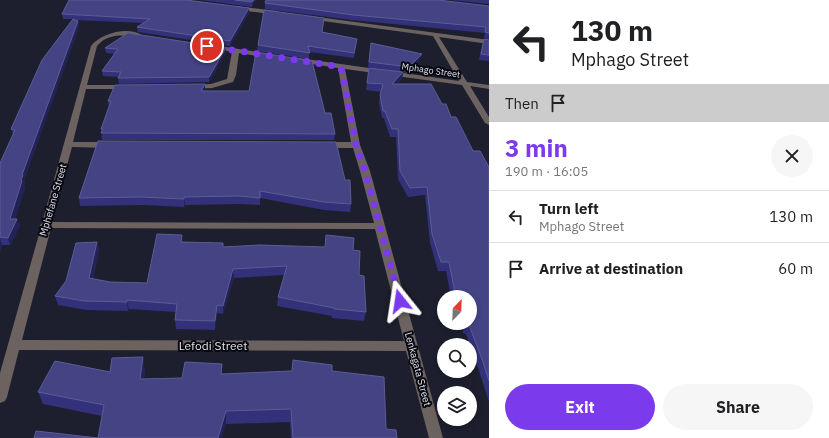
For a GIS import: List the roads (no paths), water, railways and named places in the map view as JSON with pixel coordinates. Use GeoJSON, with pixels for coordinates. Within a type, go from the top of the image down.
{"type":"FeatureCollection","features":[{"type":"Feature","properties":{"kind":"street"},"geometry":{"type":"LineString","coordinates":[[224,6],[287,15]]}},
{"type":"Feature","properties":{"kind":"street"},"geometry":{"type":"LineString","coordinates":[[302,17],[489,42]]}},
{"type":"Feature","properties":{"kind":"street","name":"Mphefane Street"},"geometry":{"type":"LineString","coordinates":[[0,397],[45,225],[69,144],[94,46],[97,41],[103,37],[114,34],[150,37]]}},
{"type":"Feature","properties":{"kind":"street"},"geometry":{"type":"LineString","coordinates":[[435,35],[489,123]]}},
{"type":"Feature","properties":{"kind":"street"},"geometry":{"type":"LineString","coordinates":[[205,46],[273,56]]}},
{"type":"Feature","properties":{"kind":"street"},"geometry":{"type":"LineString","coordinates":[[184,87],[212,86],[230,80],[236,50]]}},
{"type":"Feature","properties":{"kind":"street","name":"Mphago Street"},"geometry":{"type":"LineString","coordinates":[[288,58],[341,67],[489,87]]}},
{"type":"Feature","properties":{"kind":"street","name":"Lenkagata Street"},"geometry":{"type":"LineString","coordinates":[[341,67],[356,145],[365,171],[436,438]]}},
{"type":"Feature","properties":{"kind":"street"},"geometry":{"type":"LineString","coordinates":[[83,87],[137,87]]}},
{"type":"Feature","properties":{"kind":"street"},"geometry":{"type":"LineString","coordinates":[[69,144],[117,145]]}},
{"type":"Feature","properties":{"kind":"street"},"geometry":{"type":"LineString","coordinates":[[316,145],[356,145]]}},
{"type":"Feature","properties":{"kind":"street"},"geometry":{"type":"LineString","coordinates":[[45,225],[379,226]]}},
{"type":"Feature","properties":{"kind":"street","name":"Lefodi Street"},"geometry":{"type":"LineString","coordinates":[[14,345],[412,346]]}}]}
